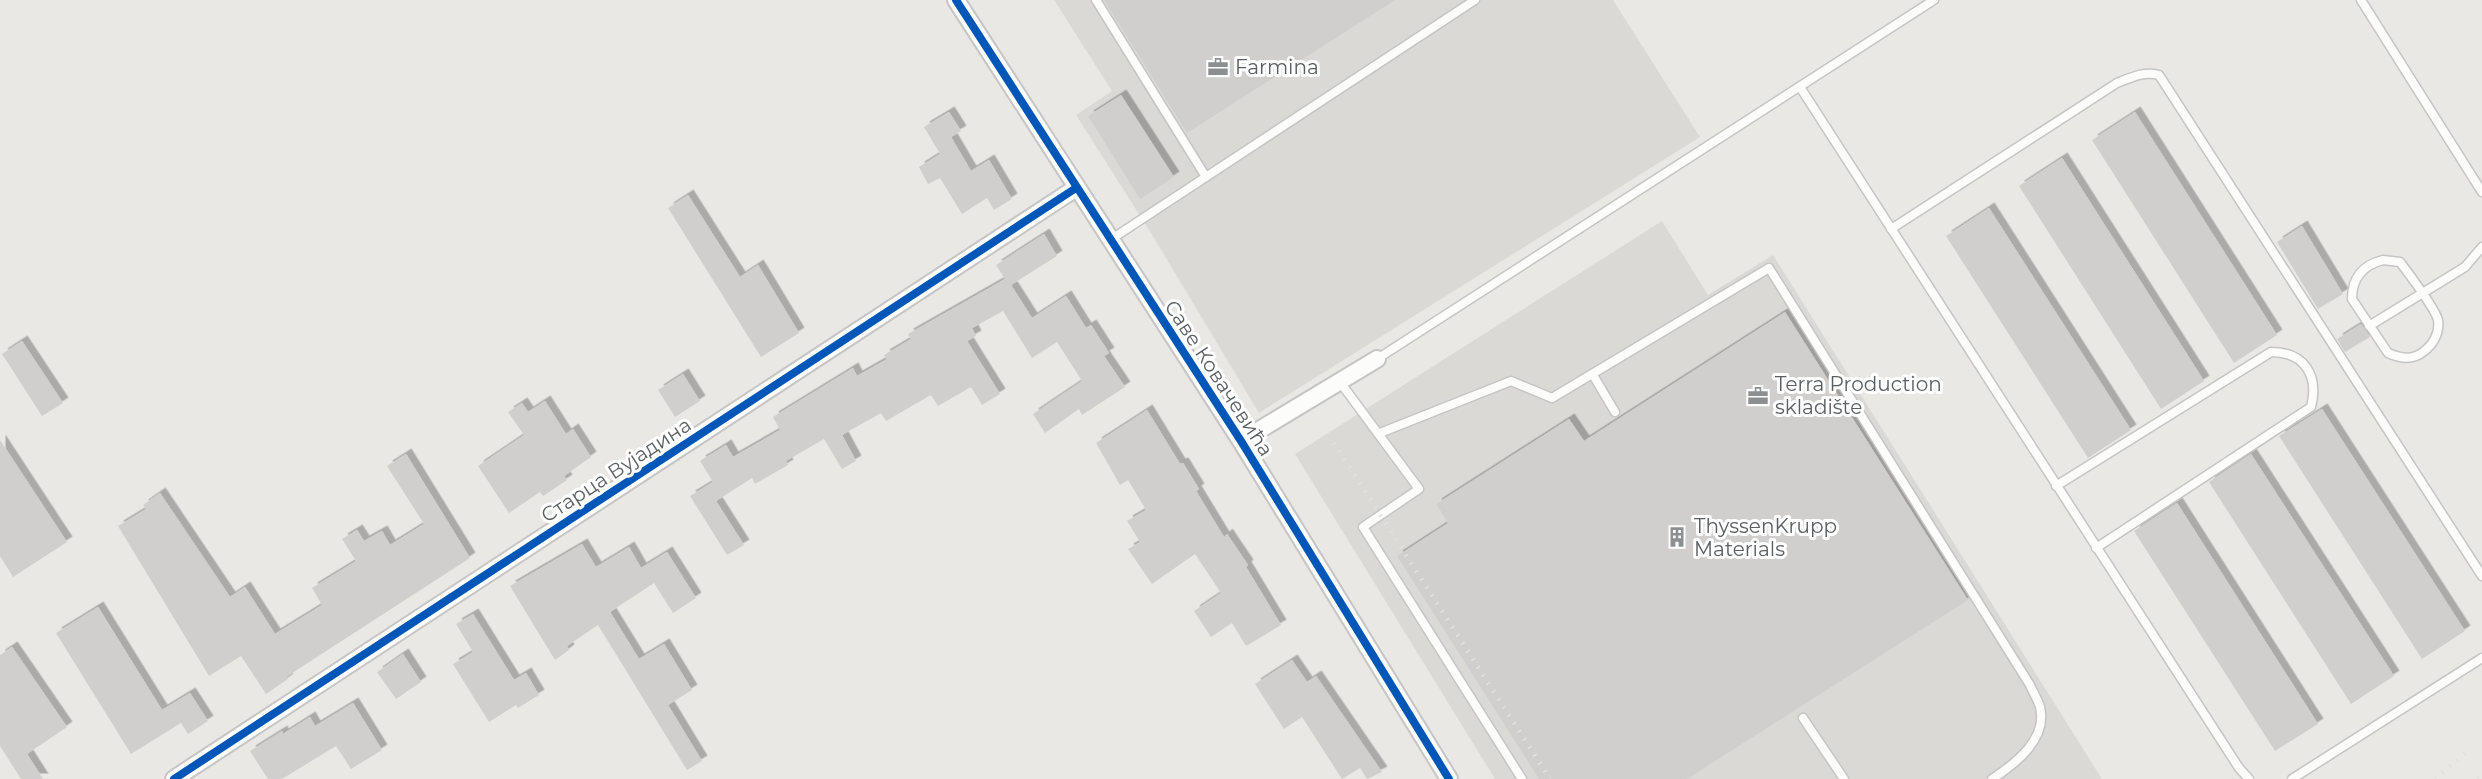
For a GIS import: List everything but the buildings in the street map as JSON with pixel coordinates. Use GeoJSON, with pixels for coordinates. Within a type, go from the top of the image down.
{"type":"FeatureCollection","features":[{"type":"Feature","properties":{"kind":"street","name":"Саве Ковачевића"},"geometry":{"type":"LineString","coordinates":[[956,0],[1241,441],[1449,779]]}},
{"type":"Feature","properties":{"kind":"street","name":"Старца Вујадина"},"geometry":{"type":"LineString","coordinates":[[174,779],[1076,188]]}},
{"type":"Feature","properties":{"kind":"street"},"geometry":{"type":"LineString","coordinates":[[1241,441],[1377,359]]}},
{"type":"Feature","properties":{"kind":"lane"},"geometry":{"type":"LineString","coordinates":[[1096,0],[1206,177]]}},
{"type":"Feature","properties":{"kind":"lane"},"geometry":{"type":"LineString","coordinates":[[1110,240],[1475,0]]}},
{"type":"Feature","properties":{"kind":"lane"},"geometry":{"type":"LineString","coordinates":[[1377,359],[1933,0]]}},
{"type":"Feature","properties":{"kind":"lane"},"geometry":{"type":"LineString","coordinates":[[2361,0],[2482,192]]}},
{"type":"Feature","properties":{"kind":"lane"},"geometry":{"type":"LineString","coordinates":[[1891,229],[2117,83],[2144,74],[2159,75],[2482,576]]}},
{"type":"Feature","properties":{"kind":"lane"},"geometry":{"type":"LineString","coordinates":[[1800,87],[2096,548],[2248,779]]}},
{"type":"Feature","properties":{"kind":"lane"},"geometry":{"type":"LineString","coordinates":[[2369,327],[2464,267],[2482,247]]}},
{"type":"Feature","properties":{"kind":"lane"},"geometry":{"type":"LineString","coordinates":[[2383,260],[2400,262],[2422,294],[2438,319],[2437,333],[2431,346],[2420,355],[2408,358],[2388,353],[2352,299],[2352,290],[2361,270],[2373,262],[2383,260]]}},
{"type":"Feature","properties":{"kind":"lane"},"geometry":{"type":"LineString","coordinates":[[1380,433],[1511,381],[1552,398],[1769,268],[2030,685],[2040,708],[2040,729],[2026,751],[2009,768],[1992,779]]}},
{"type":"Feature","properties":{"kind":"lane"},"geometry":{"type":"LineString","coordinates":[[2056,486],[2271,352],[2292,355],[2304,364],[2312,376],[2315,393],[2311,407],[2096,548]]}},
{"type":"Feature","properties":{"kind":"lane"},"geometry":{"type":"LineString","coordinates":[[1593,375],[1616,412]]}},
{"type":"Feature","properties":{"kind":"lane"},"geometry":{"type":"LineString","coordinates":[[1340,382],[1380,433],[1419,489],[1363,527],[1522,779]]}},
{"type":"Feature","properties":{"kind":"lane"},"geometry":{"type":"LineString","coordinates":[[2292,779],[2482,658]]}},
{"type":"Feature","properties":{"kind":"lane"},"geometry":{"type":"LineString","coordinates":[[1803,718],[1844,779]]}},
{"type":"Feature","properties":{"kind":"shaded area"},"geometry":{"type":"Polygon","coordinates":[[[1054,0],[1613,0],[1700,137],[1259,413],[1151,233],[1076,115],[1112,91],[1054,0]]]}},
{"type":"Feature","properties":{"kind":"shaded area"},"geometry":{"type":"Polygon","coordinates":[[[1662,221],[1708,295],[1773,255],[2102,779],[1495,779],[1295,454],[1662,221]]]}},
{"type":"Feature","properties":{"kind":"railway"},"geometry":{"type":"LineString","coordinates":[[1334,443],[1550,779]]}},
{"type":"Feature","properties":{"kind":"railway"},"geometry":{"type":"LineString","coordinates":[[2435,779],[2467,752]]}},
{"type":"Feature","properties":{"kind":"railway"},"geometry":{"type":"LineString","coordinates":[[2478,779],[2482,775]]}},
{"type":"Feature","properties":{"kind":"cycle path"},"geometry":{"type":"LineString","coordinates":[[956,0],[1241,441],[1449,779]]}},
{"type":"Feature","properties":{"kind":"cycle path"},"geometry":{"type":"LineString","coordinates":[[174,779],[1076,188]]}},
{"type":"Feature","properties":{"kind":"place","name":"Farmina"},"geometry":{"type":"Point","coordinates":[1218,67]}},
{"type":"Feature","properties":{"kind":"place","name":"Terra Production skladište"},"geometry":{"type":"Point","coordinates":[1758,396]}},
{"type":"Feature","properties":{"kind":"place","name":"ThyssenKrupp Materials"},"geometry":{"type":"Point","coordinates":[1677,537]}}]}
